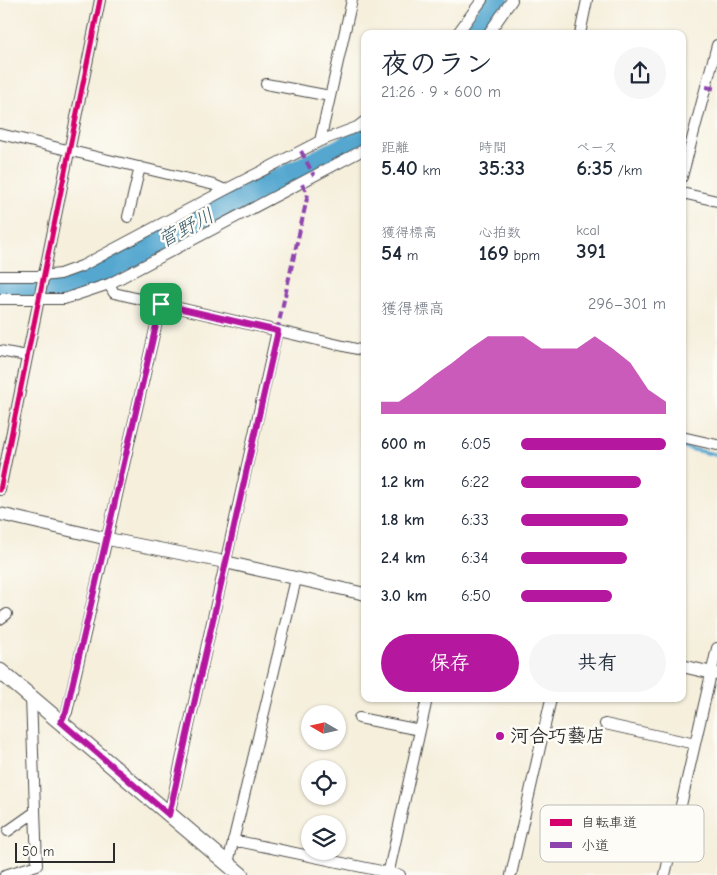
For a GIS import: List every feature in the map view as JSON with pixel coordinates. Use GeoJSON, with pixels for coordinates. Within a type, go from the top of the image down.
{"type":"FeatureCollection","features":[{"type":"Feature","properties":{"kind":"main road"},"geometry":{"type":"LineString","coordinates":[[0,671],[242,875]]}},
{"type":"Feature","properties":{"kind":"street"},"geometry":{"type":"LineString","coordinates":[[0,490],[68,149],[100,0]]}},
{"type":"Feature","properties":{"kind":"street"},"geometry":{"type":"LineString","coordinates":[[320,141],[352,0]]}},
{"type":"Feature","properties":{"kind":"street"},"geometry":{"type":"LineString","coordinates":[[460,30],[482,0]]}},
{"type":"Feature","properties":{"kind":"street"},"geometry":{"type":"LineString","coordinates":[[491,30],[512,0]]}},
{"type":"Feature","properties":{"kind":"street"},"geometry":{"type":"LineString","coordinates":[[581,30],[587,0]]}},
{"type":"Feature","properties":{"kind":"street"},"geometry":{"type":"LineString","coordinates":[[686,162],[717,45]]}},
{"type":"Feature","properties":{"kind":"street"},"geometry":{"type":"LineString","coordinates":[[266,84],[330,96]]}},
{"type":"Feature","properties":{"kind":"street"},"geometry":{"type":"LineString","coordinates":[[0,276],[60,274],[82,266],[320,141],[361,124]]}},
{"type":"Feature","properties":{"kind":"street"},"geometry":{"type":"LineString","coordinates":[[0,134],[214,185],[225,190]]}},
{"type":"Feature","properties":{"kind":"street"},"geometry":{"type":"LineString","coordinates":[[0,300],[64,299],[109,284],[361,151]]}},
{"type":"Feature","properties":{"kind":"street"},"geometry":{"type":"LineString","coordinates":[[128,217],[140,167]]}},
{"type":"Feature","properties":{"kind":"street"},"geometry":{"type":"LineString","coordinates":[[686,195],[717,202]]}},
{"type":"Feature","properties":{"kind":"street"},"geometry":{"type":"LineString","coordinates":[[109,284],[114,293],[361,350]]}},
{"type":"Feature","properties":{"kind":"street"},"geometry":{"type":"LineString","coordinates":[[61,722],[66,712],[108,539],[161,304]]}},
{"type":"Feature","properties":{"kind":"street"},"geometry":{"type":"LineString","coordinates":[[169,815],[278,331]]}},
{"type":"Feature","properties":{"kind":"street"},"geometry":{"type":"LineString","coordinates":[[0,351],[27,356]]}},
{"type":"Feature","properties":{"kind":"street"},"geometry":{"type":"LineString","coordinates":[[686,438],[717,445]]}},
{"type":"Feature","properties":{"kind":"street"},"geometry":{"type":"LineString","coordinates":[[0,514],[361,593]]}},
{"type":"Feature","properties":{"kind":"street"},"geometry":{"type":"LineString","coordinates":[[228,863],[296,579]]}},
{"type":"Feature","properties":{"kind":"street"},"geometry":{"type":"LineString","coordinates":[[681,805],[714,673],[717,648]]}},
{"type":"Feature","properties":{"kind":"street"},"geometry":{"type":"LineString","coordinates":[[686,667],[714,673]]}},
{"type":"Feature","properties":{"kind":"street"},"geometry":{"type":"LineString","coordinates":[[5,875],[37,870],[31,697]]}},
{"type":"Feature","properties":{"kind":"street"},"geometry":{"type":"LineString","coordinates":[[388,874],[426,702]]}},
{"type":"Feature","properties":{"kind":"street"},"geometry":{"type":"LineString","coordinates":[[511,875],[550,702]]}},
{"type":"Feature","properties":{"kind":"street"},"geometry":{"type":"LineString","coordinates":[[359,718],[420,730]]}},
{"type":"Feature","properties":{"kind":"street"},"geometry":{"type":"LineString","coordinates":[[605,724],[695,744]]}},
{"type":"Feature","properties":{"kind":"street"},"geometry":{"type":"LineString","coordinates":[[8,831],[35,812]]}},
{"type":"Feature","properties":{"kind":"street"},"geometry":{"type":"LineString","coordinates":[[234,840],[400,875]]}},
{"type":"Feature","properties":{"kind":"street"},"geometry":{"type":"LineString","coordinates":[[665,875],[668,862]]}},
{"type":"Feature","properties":{"kind":"waterway","name":"菅野川"},"geometry":{"type":"LineString","coordinates":[[478,30],[497,0]]}},
{"type":"Feature","properties":{"kind":"waterway","name":"菅野川"},"geometry":{"type":"LineString","coordinates":[[0,289],[58,289],[105,271],[215,212],[361,140]]}},
{"type":"Feature","properties":{"kind":"waterway"},"geometry":{"type":"LineString","coordinates":[[686,448],[717,455]]}},
{"type":"Feature","properties":{"kind":"marked path"},"geometry":{"type":"LineString","coordinates":[[706,87],[717,89]]}},
{"type":"Feature","properties":{"kind":"marked path"},"geometry":{"type":"LineString","coordinates":[[301,151],[314,176]]}},
{"type":"Feature","properties":{"kind":"marked path"},"geometry":{"type":"LineString","coordinates":[[277,331],[308,194],[301,183]]}},
{"type":"Feature","properties":{"kind":"cycle path"},"geometry":{"type":"LineString","coordinates":[[0,490],[100,0]]}},
{"type":"Feature","properties":{"kind":"cycle path"},"geometry":{"type":"LineString","coordinates":[[61,722],[67,712],[161,304]]}},
{"type":"Feature","properties":{"kind":"cycle path"},"geometry":{"type":"LineString","coordinates":[[169,815],[277,331]]}},
{"type":"Feature","properties":{"kind":"place","name":"河合巧藝店"},"geometry":{"type":"Point","coordinates":[500,736]}},
{"type":"Feature","properties":{"kind":"route"},"geometry":{"type":"LineString","coordinates":[[161,304],[278,331],[169,815],[61,722],[66,712],[108,539],[161,304]]}}]}
